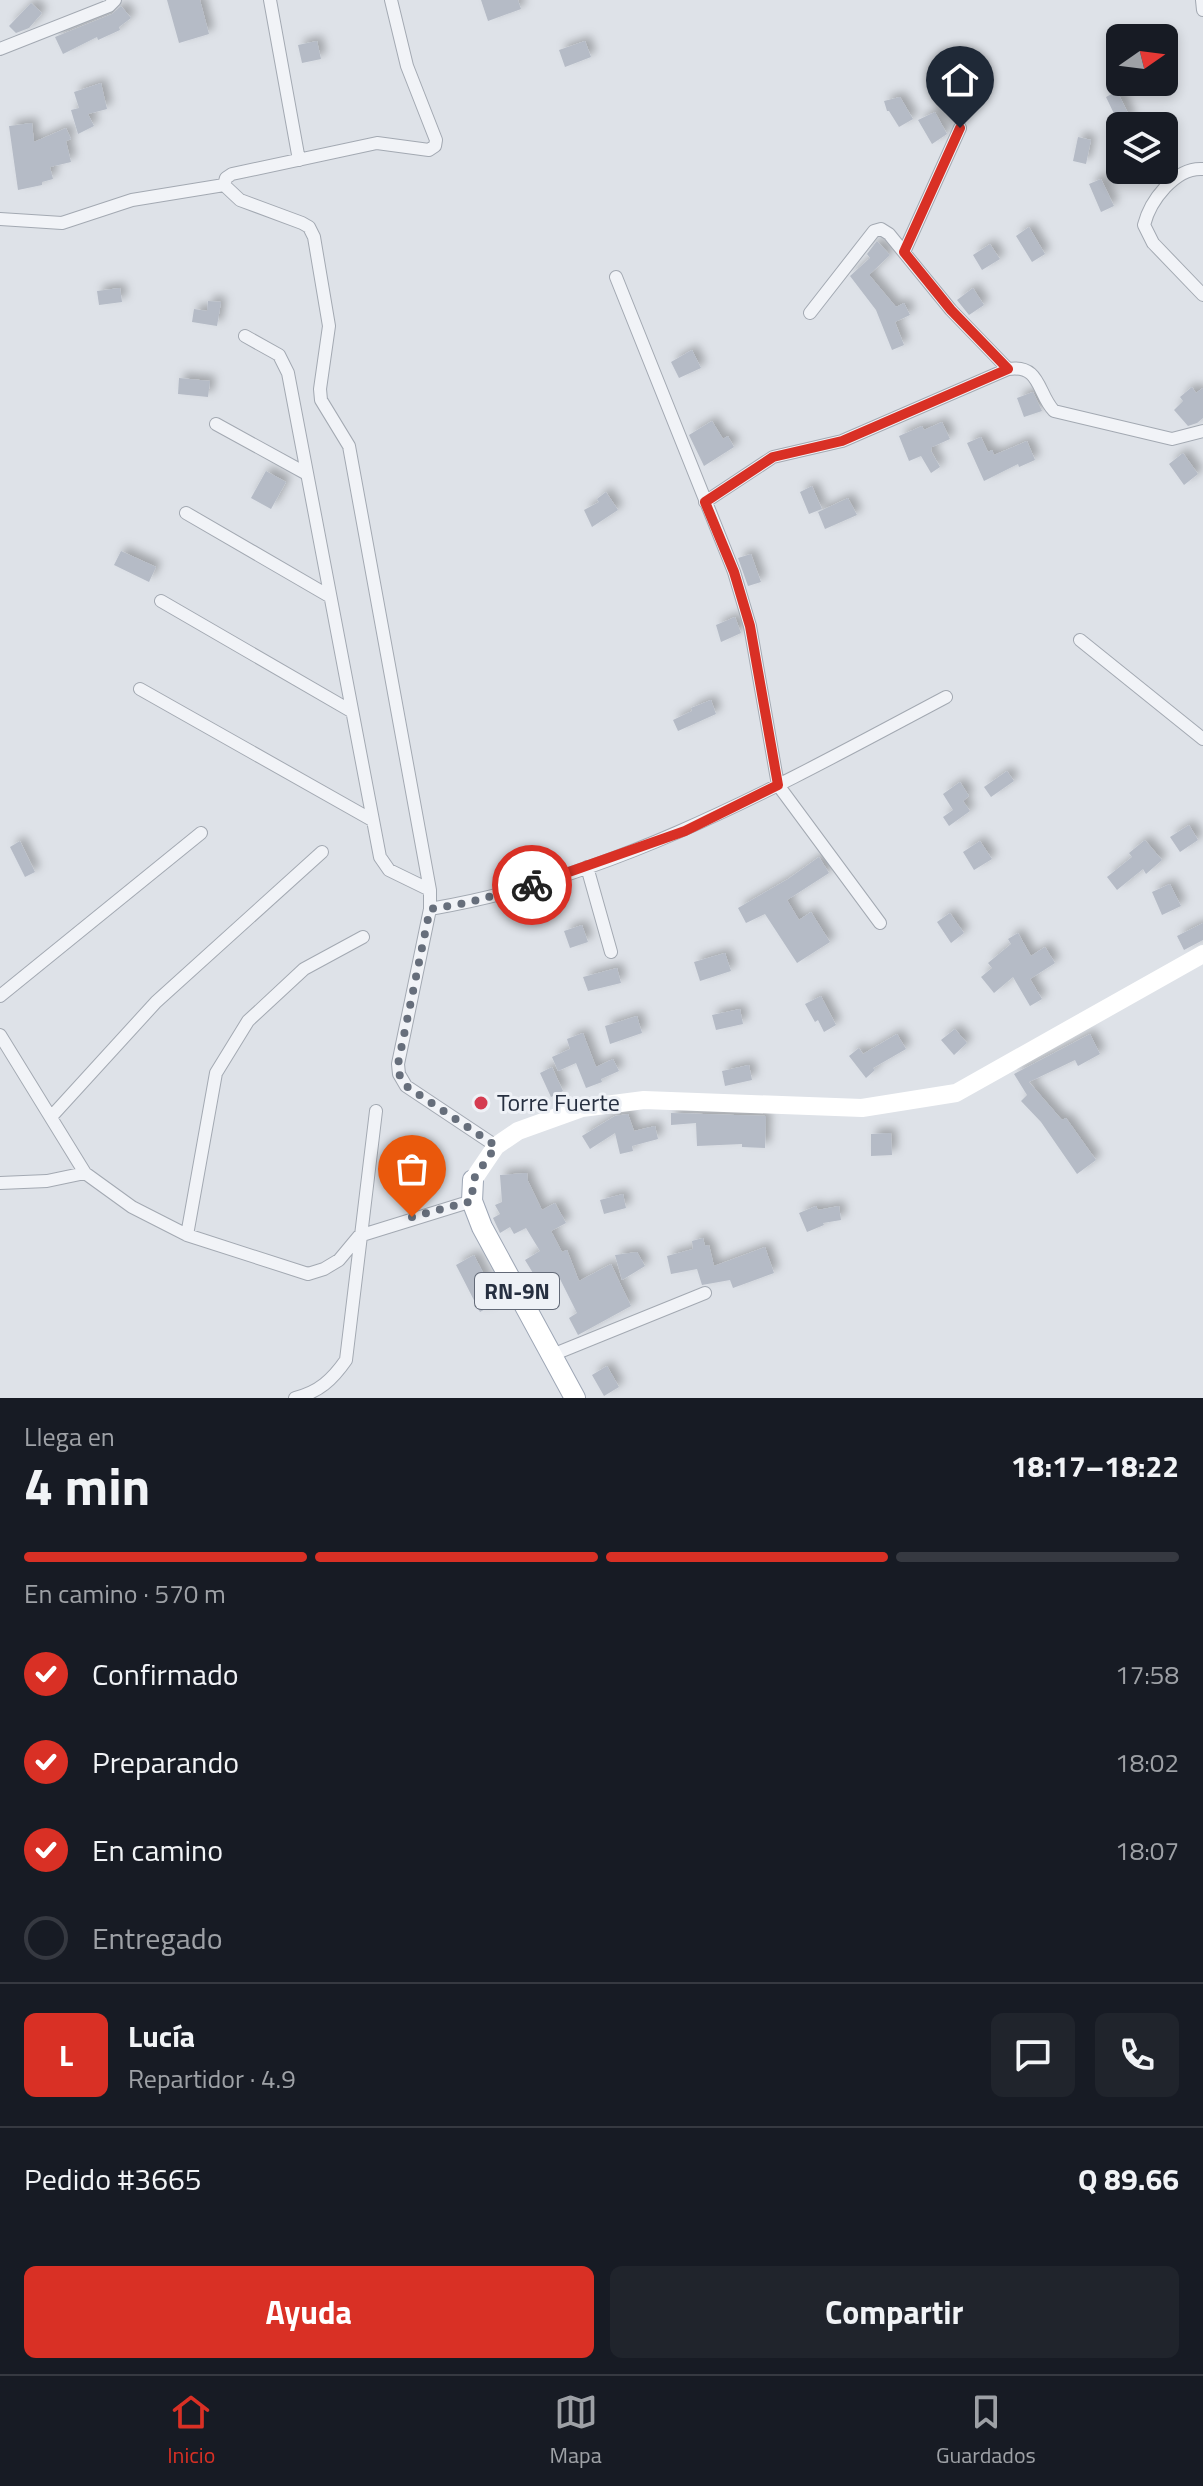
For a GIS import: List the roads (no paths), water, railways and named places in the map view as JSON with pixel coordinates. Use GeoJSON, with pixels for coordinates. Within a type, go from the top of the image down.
{"type":"FeatureCollection","features":[{"type":"Feature","properties":{"kind":"main road"},"geometry":{"type":"LineString","coordinates":[[472,1190],[496,1146],[518,1131],[582,1108],[644,1100],[862,1108],[956,1093],[1203,954]]}},
{"type":"Feature","properties":{"kind":"main road","name":"RN-9N"},"geometry":{"type":"LineString","coordinates":[[472,1190],[482,1227],[575,1398]]}},
{"type":"Feature","properties":{"kind":"street"},"geometry":{"type":"LineString","coordinates":[[0,49],[109,6],[115,0]]}},
{"type":"Feature","properties":{"kind":"street"},"geometry":{"type":"LineString","coordinates":[[270,0],[299,160]]}},
{"type":"Feature","properties":{"kind":"street"},"geometry":{"type":"LineString","coordinates":[[224,185],[226,178],[232,174],[377,143],[429,150],[435,146],[436,140],[407,66],[391,0]]}},
{"type":"Feature","properties":{"kind":"street"},"geometry":{"type":"LineString","coordinates":[[1202,0],[1203,10]]}},
{"type":"Feature","properties":{"kind":"street"},"geometry":{"type":"LineString","coordinates":[[904,252],[960,128]]}},
{"type":"Feature","properties":{"kind":"street"},"geometry":{"type":"LineString","coordinates":[[1203,169],[1175,177],[1147,212],[1144,225],[1153,243],[1203,295]]}},
{"type":"Feature","properties":{"kind":"street"},"geometry":{"type":"LineString","coordinates":[[0,219],[62,223],[132,200],[224,185]]}},
{"type":"Feature","properties":{"kind":"street"},"geometry":{"type":"LineString","coordinates":[[224,185],[240,200],[309,227],[314,237],[329,326],[321,400],[349,446],[430,890],[430,909],[398,1064],[399,1074],[406,1086],[496,1146]]}},
{"type":"Feature","properties":{"kind":"street"},"geometry":{"type":"LineString","coordinates":[[810,313],[874,231],[881,229],[889,234],[951,310],[1008,369]]}},
{"type":"Feature","properties":{"kind":"street"},"geometry":{"type":"LineString","coordinates":[[616,277],[734,572],[750,626],[778,785],[880,923]]}},
{"type":"Feature","properties":{"kind":"street"},"geometry":{"type":"LineString","coordinates":[[245,336],[279,355],[285,362],[380,857],[389,870],[430,890]]}},
{"type":"Feature","properties":{"kind":"street"},"geometry":{"type":"LineString","coordinates":[[705,502],[773,457],[842,441],[1008,369],[1020,367],[1029,371],[1054,411],[1172,439],[1203,431]]}},
{"type":"Feature","properties":{"kind":"street"},"geometry":{"type":"LineString","coordinates":[[216,424],[307,474]]}},
{"type":"Feature","properties":{"kind":"street"},"geometry":{"type":"LineString","coordinates":[[186,513],[329,596]]}},
{"type":"Feature","properties":{"kind":"street"},"geometry":{"type":"LineString","coordinates":[[161,601],[351,711]]}},
{"type":"Feature","properties":{"kind":"street"},"geometry":{"type":"LineString","coordinates":[[1080,640],[1203,739]]}},
{"type":"Feature","properties":{"kind":"street"},"geometry":{"type":"LineString","coordinates":[[140,689],[372,820]]}},
{"type":"Feature","properties":{"kind":"street"},"geometry":{"type":"LineString","coordinates":[[430,909],[518,890],[685,831],[946,697]]}},
{"type":"Feature","properties":{"kind":"street"},"geometry":{"type":"LineString","coordinates":[[0,996],[201,833]]}},
{"type":"Feature","properties":{"kind":"street"},"geometry":{"type":"LineString","coordinates":[[51,1117],[156,1002],[322,852]]}},
{"type":"Feature","properties":{"kind":"street"},"geometry":{"type":"LineString","coordinates":[[587,867],[611,952]]}},
{"type":"Feature","properties":{"kind":"street"},"geometry":{"type":"LineString","coordinates":[[187,1235],[216,1073],[248,1021],[293,979],[304,969],[363,937]]}},
{"type":"Feature","properties":{"kind":"street"},"geometry":{"type":"LineString","coordinates":[[0,1035],[85,1173],[132,1207],[187,1235],[308,1274],[339,1260],[359,1236],[472,1190]]}},
{"type":"Feature","properties":{"kind":"street"},"geometry":{"type":"LineString","coordinates":[[295,1398],[310,1395],[324,1386],[346,1360],[376,1111]]}},
{"type":"Feature","properties":{"kind":"street"},"geometry":{"type":"LineString","coordinates":[[0,1183],[47,1181],[85,1173]]}},
{"type":"Feature","properties":{"kind":"street"},"geometry":{"type":"LineString","coordinates":[[552,1355],[705,1293]]}},
{"type":"Feature","properties":{"kind":"place","name":"Torre Fuerte"},"geometry":{"type":"Point","coordinates":[481,1103]}}]}
